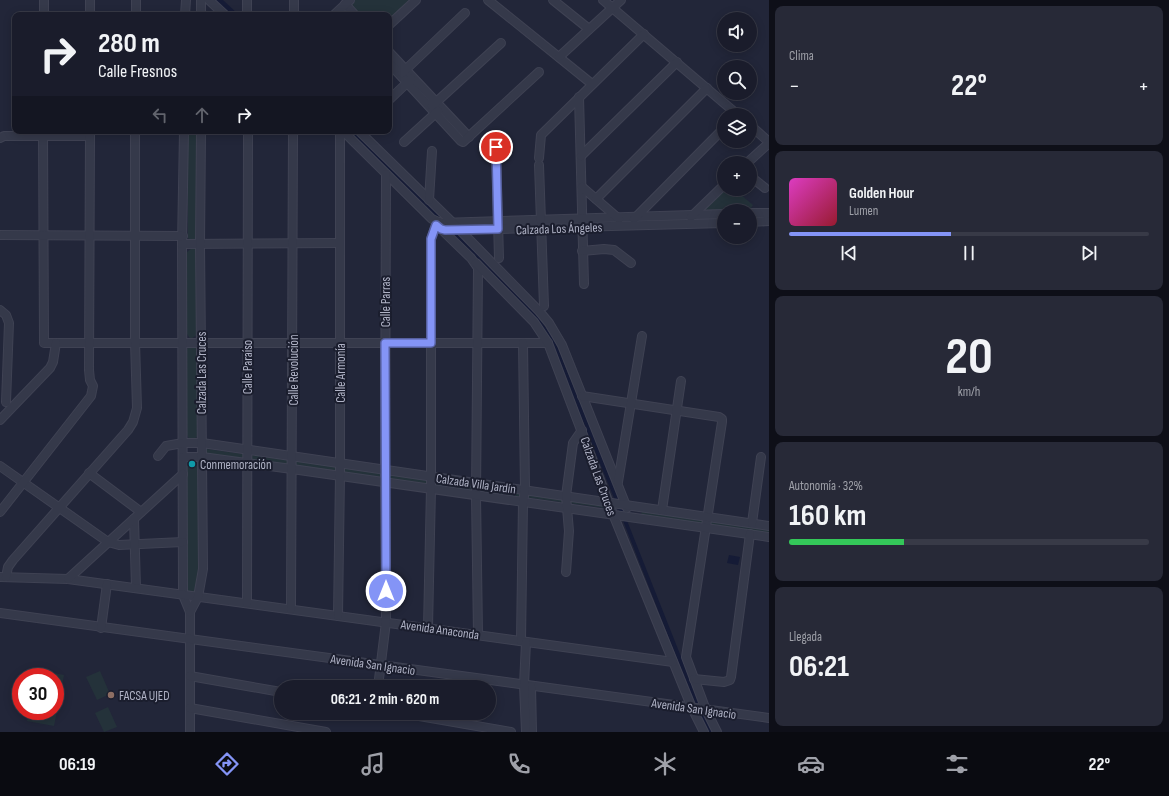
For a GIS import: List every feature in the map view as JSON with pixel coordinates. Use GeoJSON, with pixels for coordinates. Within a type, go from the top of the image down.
{"type":"FeatureCollection","features":[{"type":"Feature","properties":{"kind":"street"},"geometry":{"type":"LineString","coordinates":[[44,0],[44,12]]}},
{"type":"Feature","properties":{"kind":"street"},"geometry":{"type":"LineString","coordinates":[[90,0],[90,12]]}},
{"type":"Feature","properties":{"kind":"street"},"geometry":{"type":"LineString","coordinates":[[136,0],[136,12]]}},
{"type":"Feature","properties":{"kind":"street"},"geometry":{"type":"LineString","coordinates":[[185,12],[186,0]]}},
{"type":"Feature","properties":{"kind":"street"},"geometry":{"type":"LineString","coordinates":[[201,0],[201,12]]}},
{"type":"Feature","properties":{"kind":"street"},"geometry":{"type":"LineString","coordinates":[[209,0],[222,12]]}},
{"type":"Feature","properties":{"kind":"street"},"geometry":{"type":"LineString","coordinates":[[247,0],[247,12]]}},
{"type":"Feature","properties":{"kind":"street"},"geometry":{"type":"LineString","coordinates":[[294,0],[294,12]]}},
{"type":"Feature","properties":{"kind":"street"},"geometry":{"type":"LineString","coordinates":[[392,22],[416,0]]}},
{"type":"Feature","properties":{"kind":"street"},"geometry":{"type":"LineString","coordinates":[[553,0],[589,29]]}},
{"type":"Feature","properties":{"kind":"street"},"geometry":{"type":"LineString","coordinates":[[603,0],[730,108]]}},
{"type":"Feature","properties":{"kind":"street"},"geometry":{"type":"LineString","coordinates":[[559,57],[621,0]]}},
{"type":"Feature","properties":{"kind":"street"},"geometry":{"type":"LineString","coordinates":[[493,1],[592,84]]}},
{"type":"Feature","properties":{"kind":"street"},"geometry":{"type":"LineString","coordinates":[[403,72],[465,13]]}},
{"type":"Feature","properties":{"kind":"street"},"geometry":{"type":"LineString","coordinates":[[544,306],[539,161],[541,135],[578,97],[644,34]]}},
{"type":"Feature","properties":{"kind":"street"},"geometry":{"type":"LineString","coordinates":[[404,142],[501,44]]}},
{"type":"Feature","properties":{"kind":"street"},"geometry":{"type":"LineString","coordinates":[[392,56],[403,72],[436,108],[461,141],[466,139],[539,72]]}},
{"type":"Feature","properties":{"kind":"street"},"geometry":{"type":"LineString","coordinates":[[581,156],[676,62]]}},
{"type":"Feature","properties":{"kind":"street"},"geometry":{"type":"LineString","coordinates":[[392,66],[403,72]]}},
{"type":"Feature","properties":{"kind":"street"},"geometry":{"type":"LineString","coordinates":[[392,97],[410,80]]}},
{"type":"Feature","properties":{"kind":"street"},"geometry":{"type":"LineString","coordinates":[[596,200],[707,88]]}},
{"type":"Feature","properties":{"kind":"street","name":"Calzada Los Ángeles"},"geometry":{"type":"LineString","coordinates":[[578,97],[582,187],[581,223]]}},
{"type":"Feature","properties":{"kind":"street"},"geometry":{"type":"LineString","coordinates":[[755,156],[769,142],[757,131]]}},
{"type":"Feature","properties":{"kind":"street"},"geometry":{"type":"LineString","coordinates":[[43,134],[44,343],[548,343]]}},
{"type":"Feature","properties":{"kind":"street"},"geometry":{"type":"LineString","coordinates":[[0,138],[4,136],[43,134],[90,134],[89,343],[90,376],[93,391],[91,396],[0,512]]}},
{"type":"Feature","properties":{"kind":"street"},"geometry":{"type":"LineString","coordinates":[[3,577],[13,560],[128,430],[135,416],[137,408],[135,342],[135,134]]}},
{"type":"Feature","properties":{"kind":"street","name":"Calzada Las Cruces"},"geometry":{"type":"LineString","coordinates":[[184,134],[182,240],[183,594],[190,612],[190,732]]}},
{"type":"Feature","properties":{"kind":"street","name":"Calzada Las Cruces"},"geometry":{"type":"LineString","coordinates":[[190,612],[198,597],[203,568],[200,244],[201,134]]}},
{"type":"Feature","properties":{"kind":"street","name":"Calle Paraíso"},"geometry":{"type":"LineString","coordinates":[[247,603],[248,134]]}},
{"type":"Feature","properties":{"kind":"street","name":"Calle Revolución"},"geometry":{"type":"LineString","coordinates":[[291,609],[293,134]]}},
{"type":"Feature","properties":{"kind":"street","name":"Calle Armonía"},"geometry":{"type":"LineString","coordinates":[[338,616],[342,134]]}},
{"type":"Feature","properties":{"kind":"street","name":"Calzada Las Cruces"},"geometry":{"type":"LineString","coordinates":[[345,134],[441,224],[476,263],[534,322],[548,343],[613,514],[692,708],[704,732]]}},
{"type":"Feature","properties":{"kind":"street","name":"Calzada Las Cruces"},"geometry":{"type":"LineString","coordinates":[[363,134],[429,200],[441,224],[459,230],[549,323],[562,345],[618,483],[630,517]]}},
{"type":"Feature","properties":{"kind":"street"},"geometry":{"type":"LineString","coordinates":[[627,226],[717,135]]}},
{"type":"Feature","properties":{"kind":"street"},"geometry":{"type":"LineString","coordinates":[[496,147],[499,258]]}},
{"type":"Feature","properties":{"kind":"street"},"geometry":{"type":"LineString","coordinates":[[429,200],[432,151]]}},
{"type":"Feature","properties":{"kind":"street","name":"Calle Parras"},"geometry":{"type":"LineString","coordinates":[[379,680],[386,622],[386,174]]}},
{"type":"Feature","properties":{"kind":"street"},"geometry":{"type":"LineString","coordinates":[[757,181],[766,188]]}},
{"type":"Feature","properties":{"kind":"street","name":"Calzada Los Ángeles"},"geometry":{"type":"LineString","coordinates":[[582,187],[627,226]]}},
{"type":"Feature","properties":{"kind":"street"},"geometry":{"type":"LineString","coordinates":[[686,224],[717,192]]}},
{"type":"Feature","properties":{"kind":"street"},"geometry":{"type":"LineString","coordinates":[[757,214],[769,213]]}},
{"type":"Feature","properties":{"kind":"street","name":"Calzada Los Ángeles"},"geometry":{"type":"LineString","coordinates":[[581,223],[618,218],[717,214]]}},
{"type":"Feature","properties":{"kind":"street"},"geometry":{"type":"LineString","coordinates":[[757,222],[769,221]]}},
{"type":"Feature","properties":{"kind":"street","name":"Calzada Los Ángeles"},"geometry":{"type":"LineString","coordinates":[[441,224],[498,225],[581,223],[627,226],[717,222]]}},
{"type":"Feature","properties":{"kind":"street"},"geometry":{"type":"LineString","coordinates":[[581,223],[584,284]]}},
{"type":"Feature","properties":{"kind":"street"},"geometry":{"type":"LineString","coordinates":[[428,628],[431,488],[431,239],[441,224]]}},
{"type":"Feature","properties":{"kind":"street","name":"Calzada Los Ángeles"},"geometry":{"type":"LineString","coordinates":[[459,230],[498,225]]}},
{"type":"Feature","properties":{"kind":"street"},"geometry":{"type":"LineString","coordinates":[[0,235],[135,236],[182,240],[200,244],[340,243]]}},
{"type":"Feature","properties":{"kind":"street"},"geometry":{"type":"LineString","coordinates":[[582,251],[604,249],[614,250],[631,263]]}},
{"type":"Feature","properties":{"kind":"street"},"geometry":{"type":"LineString","coordinates":[[476,263],[478,268],[476,483],[478,635]]}},
{"type":"Feature","properties":{"kind":"street"},"geometry":{"type":"LineString","coordinates":[[0,310],[6,315],[4,319],[3,402],[14,402],[19,399]]}},
{"type":"Feature","properties":{"kind":"street"},"geometry":{"type":"LineString","coordinates":[[618,483],[642,336]]}},
{"type":"Feature","properties":{"kind":"street"},"geometry":{"type":"LineString","coordinates":[[0,420],[50,368],[53,362],[56,343]]}},
{"type":"Feature","properties":{"kind":"street"},"geometry":{"type":"LineString","coordinates":[[523,343],[524,641],[532,732]]}},
{"type":"Feature","properties":{"kind":"street"},"geometry":{"type":"LineString","coordinates":[[662,510],[681,381]]}},
{"type":"Feature","properties":{"kind":"street"},"geometry":{"type":"LineString","coordinates":[[582,396],[677,410],[719,417],[722,419],[686,657],[706,710],[717,732]]}},
{"type":"Feature","properties":{"kind":"street"},"geometry":{"type":"LineString","coordinates":[[566,572],[569,531],[566,496],[573,443],[582,430]]}},
{"type":"Feature","properties":{"kind":"street","name":"Calzada Villa Jardín"},"geometry":{"type":"LineString","coordinates":[[158,456],[166,446],[183,443],[202,444],[769,526]]}},
{"type":"Feature","properties":{"kind":"street","name":"Calzada Villa Jardín"},"geometry":{"type":"LineString","coordinates":[[183,457],[202,457],[292,469],[769,537]]}},
{"type":"Feature","properties":{"kind":"street"},"geometry":{"type":"LineString","coordinates":[[752,523],[761,457]]}},
{"type":"Feature","properties":{"kind":"street"},"geometry":{"type":"LineString","coordinates":[[0,466],[108,542],[114,544],[183,542]]}},
{"type":"Feature","properties":{"kind":"street"},"geometry":{"type":"LineString","coordinates":[[89,473],[141,512]]}},
{"type":"Feature","properties":{"kind":"street"},"geometry":{"type":"LineString","coordinates":[[68,579],[183,474]]}},
{"type":"Feature","properties":{"kind":"street"},"geometry":{"type":"LineString","coordinates":[[134,519],[136,588]]}},
{"type":"Feature","properties":{"kind":"street"},"geometry":{"type":"LineString","coordinates":[[694,679],[724,682],[730,680],[750,534]]}},
{"type":"Feature","properties":{"kind":"street","name":"Avenida Anaconda"},"geometry":{"type":"LineString","coordinates":[[3,577],[68,579],[673,662]]}},
{"type":"Feature","properties":{"kind":"street"},"geometry":{"type":"LineString","coordinates":[[102,628],[107,584]]}},
{"type":"Feature","properties":{"kind":"street","name":"Avenida San Ignacio"},"geometry":{"type":"LineString","coordinates":[[0,614],[769,718]]}},
{"type":"Feature","properties":{"kind":"street"},"geometry":{"type":"LineString","coordinates":[[190,676],[274,691]]}},
{"type":"Feature","properties":{"kind":"street"},"geometry":{"type":"LineString","coordinates":[[526,732],[528,685]]}},
{"type":"Feature","properties":{"kind":"street"},"geometry":{"type":"LineString","coordinates":[[190,708],[326,732]]}},
{"type":"Feature","properties":{"kind":"street"},"geometry":{"type":"LineString","coordinates":[[442,720],[511,732]]}},
{"type":"Feature","properties":{"kind":"shaded area"},"geometry":{"type":"Polygon","coordinates":[[[355,0],[409,0],[392,17],[392,12],[355,12],[349,6],[355,0]]]}},
{"type":"Feature","properties":{"kind":"shaded area"},"geometry":{"type":"Polygon","coordinates":[[[187,134],[200,134],[197,239],[191,240],[188,238],[187,134]]]}},
{"type":"Feature","properties":{"kind":"shaded area"},"geometry":{"type":"Polygon","coordinates":[[[717,196],[742,196],[752,204],[717,204],[717,212],[695,217],[717,196]]]}},
{"type":"Feature","properties":{"kind":"shaded area"},"geometry":{"type":"Polygon","coordinates":[[[192,248],[198,250],[198,334],[191,339],[187,334],[186,253],[192,248]]]}},
{"type":"Feature","properties":{"kind":"shaded area"},"geometry":{"type":"Polygon","coordinates":[[[193,345],[199,349],[199,435],[193,440],[189,439],[186,433],[185,353],[188,347],[193,345]]]}},
{"type":"Feature","properties":{"kind":"shaded area"},"geometry":{"type":"Polygon","coordinates":[[[207,449],[606,506],[605,508],[206,453],[205,451],[207,449]]]}},
{"type":"Feature","properties":{"kind":"shaded area"},"geometry":{"type":"Polygon","coordinates":[[[193,463],[198,466],[199,581],[196,592],[193,594],[188,593],[185,588],[186,468],[193,463]]]}},
{"type":"Feature","properties":{"kind":"shaded area"},"geometry":{"type":"Polygon","coordinates":[[[643,510],[769,529],[769,534],[643,516],[641,514],[643,510]]]}},
{"type":"Feature","properties":{"kind":"shaded area"},"geometry":{"type":"Polygon","coordinates":[[[100,671],[110,694],[97,700],[86,677],[100,671]]]}},
{"type":"Feature","properties":{"kind":"shaded area"},"geometry":{"type":"Polygon","coordinates":[[[108,707],[117,727],[104,732],[95,713],[108,707]]]}},
{"type":"Feature","properties":{"kind":"shaded area"},"geometry":{"type":"Polygon","coordinates":[[[27,720],[55,720],[54,726],[27,720]]]}},
{"type":"Feature","properties":{"kind":"water"},"geometry":{"type":"Polygon","coordinates":[[[212,0],[223,0],[236,12],[224,12],[212,0]]]}},
{"type":"Feature","properties":{"kind":"water"},"geometry":{"type":"Polygon","coordinates":[[[350,134],[358,134],[442,217],[505,280],[548,330],[556,344],[619,497],[622,508],[699,702],[714,732],[709,732],[694,702],[552,345],[541,326],[515,296],[447,227],[350,134]]]}},
{"type":"Feature","properties":{"kind":"water"},"geometry":{"type":"Polygon","coordinates":[[[729,555],[740,557],[738,565],[727,563],[729,555]]]}},
{"type":"Feature","properties":{"kind":"place","name":"Conmemoración"},"geometry":{"type":"Point","coordinates":[192,464]}},
{"type":"Feature","properties":{"kind":"place","name":"FACSA UJED"},"geometry":{"type":"Point","coordinates":[111,695]}},
{"type":"Feature","properties":{"kind":"route"},"geometry":{"type":"LineString","coordinates":[[386,591],[385,343],[431,343],[431,239],[436,225],[445,230],[498,229],[496,147]]}}]}
